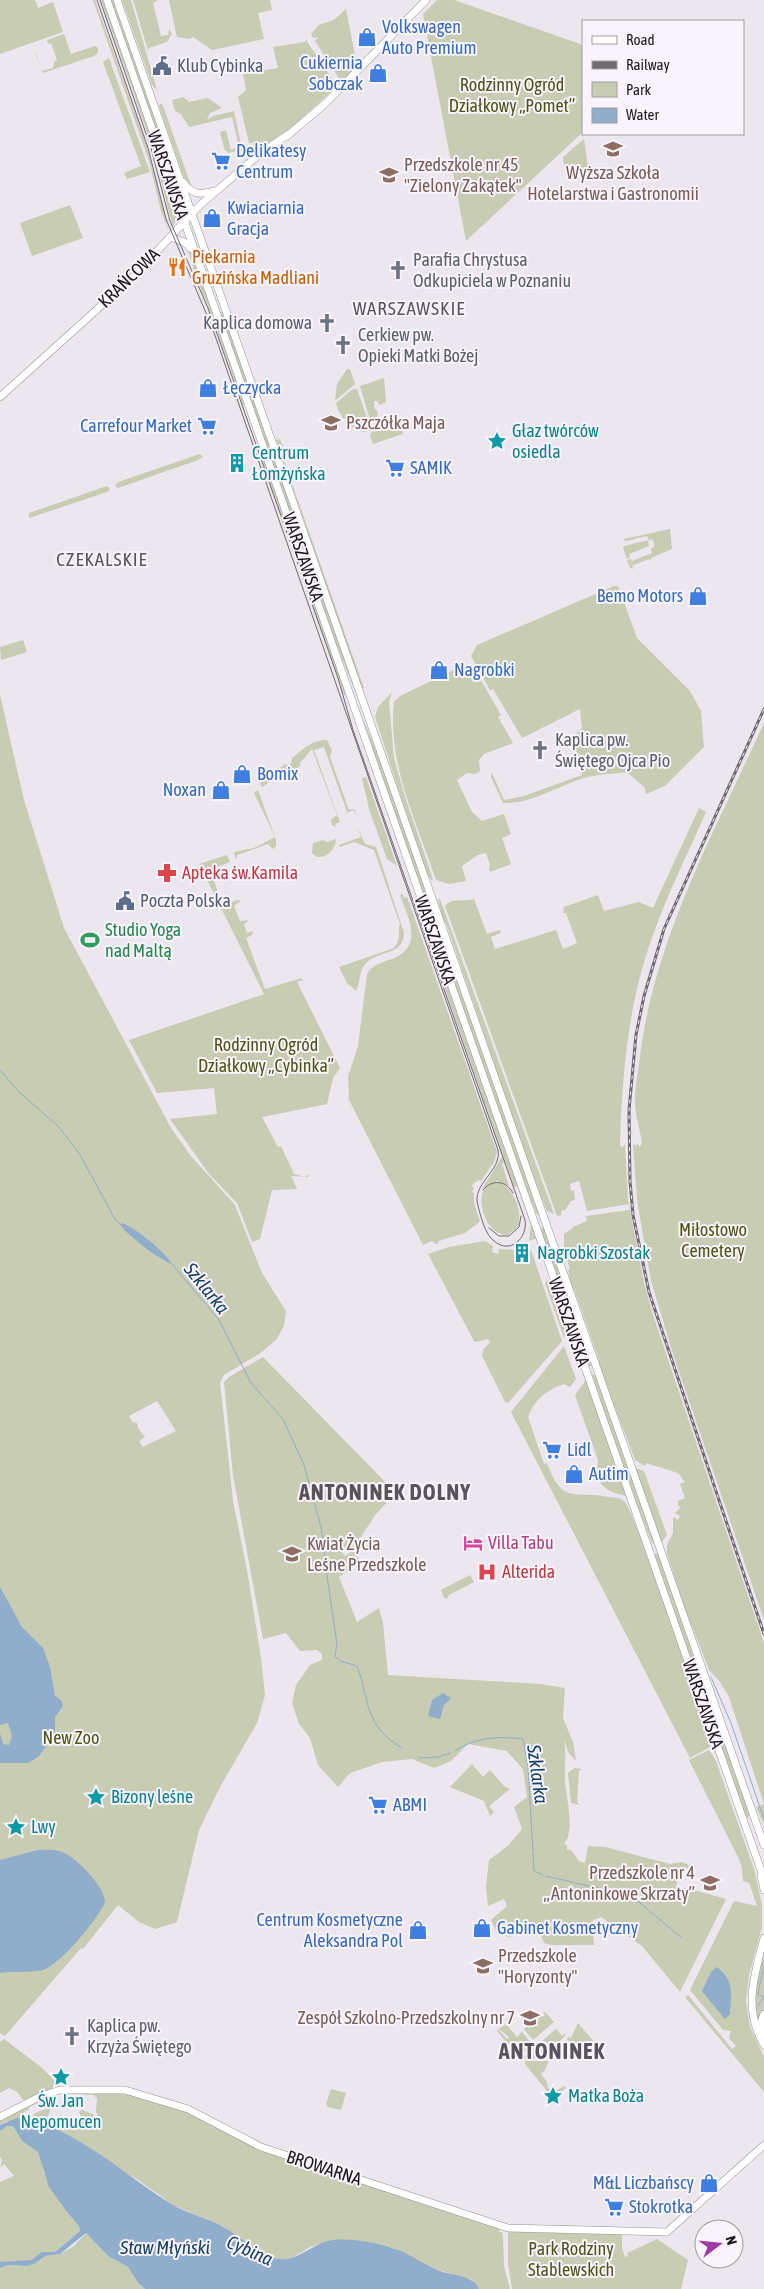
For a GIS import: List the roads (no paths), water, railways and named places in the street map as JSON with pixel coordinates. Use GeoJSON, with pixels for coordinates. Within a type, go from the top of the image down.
{"type":"FeatureCollection","features":[{"type":"Feature","properties":{"kind":"main road","name":"WARSZAWSKA"},"geometry":{"type":"LineString","coordinates":[[107,0],[764,1879]]}},
{"type":"Feature","properties":{"kind":"main road","name":"WARSZAWSKA"},"geometry":{"type":"LineString","coordinates":[[117,0],[185,200],[192,214],[764,1845]]}},
{"type":"Feature","properties":{"kind":"main road","name":"KRAŃCOWA"},"geometry":{"type":"LineString","coordinates":[[0,397],[132,278],[184,221],[219,189],[257,158],[271,150],[326,103],[426,0]]}},
{"type":"Feature","properties":{"kind":"main road"},"geometry":{"type":"LineString","coordinates":[[178,175],[187,188],[194,193],[200,194],[219,189]]}},
{"type":"Feature","properties":{"kind":"main road"},"geometry":{"type":"LineString","coordinates":[[175,195],[185,200]]}},
{"type":"Feature","properties":{"kind":"main road"},"geometry":{"type":"LineString","coordinates":[[175,195],[179,227]]}},
{"type":"Feature","properties":{"kind":"main road"},"geometry":{"type":"LineString","coordinates":[[184,221],[198,233]]}},
{"type":"Feature","properties":{"kind":"main road"},"geometry":{"type":"LineString","coordinates":[[170,237],[186,242],[197,258]]}},
{"type":"Feature","properties":{"kind":"main road"},"geometry":{"type":"LineString","coordinates":[[586,1372],[594,1370],[599,1374]]}},
{"type":"Feature","properties":{"kind":"main road"},"geometry":{"type":"LineString","coordinates":[[649,1552],[660,1548]]}},
{"type":"Feature","properties":{"kind":"main road"},"geometry":{"type":"LineString","coordinates":[[748,1799],[764,1831]]}},
{"type":"Feature","properties":{"kind":"main road"},"geometry":{"type":"LineString","coordinates":[[760,1868],[764,1890]]}},
{"type":"Feature","properties":{"kind":"main road"},"geometry":{"type":"LineString","coordinates":[[764,1938],[752,1983],[751,1997],[755,2026],[764,2045]]}},
{"type":"Feature","properties":{"kind":"main road"},"geometry":{"type":"LineString","coordinates":[[764,2014],[761,2027],[764,2045]]}},
{"type":"Feature","properties":{"kind":"main road","name":"BROWARNA"},"geometry":{"type":"LineString","coordinates":[[0,2117],[41,2096],[60,2090],[131,2091],[188,2109],[261,2146],[508,2228],[583,2228],[660,2233],[671,2229],[764,2145]]}},
{"type":"Feature","properties":{"kind":"water"},"geometry":{"type":"Polygon","coordinates":[[[122,1223],[150,1241],[172,1264],[152,1253],[137,1241],[120,1225],[122,1223]]]}},
{"type":"Feature","properties":{"kind":"water"},"geometry":{"type":"Polygon","coordinates":[[[0,1587],[22,1627],[43,1648],[50,1667],[55,1696],[61,1700],[63,1706],[55,1717],[55,1734],[39,1756],[28,1763],[0,1763],[0,1733],[3,1744],[9,1745],[12,1736],[8,1723],[0,1725],[0,1587]]]}},
{"type":"Feature","properties":{"kind":"water"},"geometry":{"type":"Polygon","coordinates":[[[443,1693],[451,1698],[444,1705],[440,1719],[428,1716],[432,1700],[443,1693]]]}},
{"type":"Feature","properties":{"kind":"water"},"geometry":{"type":"Polygon","coordinates":[[[38,1850],[59,1851],[75,1860],[95,1881],[104,1896],[105,1902],[95,1919],[78,1940],[50,1967],[38,1971],[0,1973],[0,1860],[38,1850]]]}},
{"type":"Feature","properties":{"kind":"water"},"geometry":{"type":"Polygon","coordinates":[[[717,1967],[727,1977],[731,1988],[730,2014],[726,2018],[702,1991],[711,1972],[717,1967]]]}},
{"type":"Feature","properties":{"kind":"water","name":"Staw Młyński"},"geometry":{"type":"Polygon","coordinates":[[[17,2118],[38,2122],[79,2141],[175,2206],[221,2226],[258,2251],[272,2257],[279,2259],[291,2258],[328,2241],[360,2241],[399,2250],[443,2272],[469,2279],[479,2289],[145,2289],[138,2283],[128,2267],[108,2256],[86,2233],[60,2254],[45,2256],[34,2264],[27,2266],[9,2265],[0,2268],[0,2262],[31,2260],[42,2252],[55,2252],[80,2231],[79,2226],[49,2187],[38,2152],[22,2141],[13,2126],[7,2126],[0,2131],[0,2125],[17,2118]]]}},
{"type":"Feature","properties":{"kind":"waterway","name":"Szklarka"},"geometry":{"type":"LineString","coordinates":[[0,1070],[18,1091],[58,1126],[79,1153],[115,1219],[121,1225]]}},
{"type":"Feature","properties":{"kind":"waterway","name":"Szklarka"},"geometry":{"type":"LineString","coordinates":[[172,1264],[219,1320],[251,1383],[283,1419],[304,1465],[321,1527],[326,1564]]}},
{"type":"Feature","properties":{"kind":"waterway","name":"Szklarka"},"geometry":{"type":"LineString","coordinates":[[326,1569],[337,1644],[335,1656],[340,1661],[357,1666],[374,1722],[389,1739],[402,1748]]}},
{"type":"Feature","properties":{"kind":"waterway"},"geometry":{"type":"LineString","coordinates":[[711,1677],[731,1723],[764,1819]]}},
{"type":"Feature","properties":{"kind":"waterway","name":"Szklarka"},"geometry":{"type":"LineString","coordinates":[[455,1751],[479,1740],[523,1739],[528,1767],[533,1851]]}},
{"type":"Feature","properties":{"kind":"waterway","name":"Szklarka"},"geometry":{"type":"LineString","coordinates":[[419,1758],[439,1757],[450,1753]]}},
{"type":"Feature","properties":{"kind":"waterway","name":"Szklarka"},"geometry":{"type":"LineString","coordinates":[[533,1853],[534,1871],[543,1875]]}},
{"type":"Feature","properties":{"kind":"waterway","name":"Szklarka"},"geometry":{"type":"LineString","coordinates":[[546,1876],[624,1894],[640,1903],[682,1938]]}},
{"type":"Feature","properties":{"kind":"waterway"},"geometry":{"type":"LineString","coordinates":[[763,1997],[758,1994],[764,1964]]}},
{"type":"Feature","properties":{"kind":"waterway"},"geometry":{"type":"LineString","coordinates":[[758,2006],[763,1998]]}},
{"type":"Feature","properties":{"kind":"tram line"},"geometry":{"type":"LineString","coordinates":[[97,0],[148,148],[166,219],[212,327],[498,1150],[496,1165],[482,1184],[477,1198],[482,1220],[488,1234],[494,1241],[500,1245],[512,1245],[524,1233],[525,1220],[353,730],[338,678],[208,308],[170,221],[151,148],[100,0]]}},
{"type":"Feature","properties":{"kind":"tram line"},"geometry":{"type":"LineString","coordinates":[[483,1190],[487,1186],[499,1182],[507,1186],[513,1193]]}},
{"type":"Feature","properties":{"kind":"tram line"},"geometry":{"type":"LineString","coordinates":[[489,1228],[499,1236],[509,1236],[519,1227],[521,1216]]}},
{"type":"Feature","properties":{"kind":"railway"},"geometry":{"type":"LineString","coordinates":[[764,709],[664,929],[644,996],[636,1035],[629,1110],[630,1181],[633,1215],[649,1292],[764,1634]]}},
{"type":"Feature","properties":{"kind":"place","name":"Volkswagen Auto Premium"},"geometry":{"type":"Point","coordinates":[367,37]}},
{"type":"Feature","properties":{"kind":"place","name":"Klub Cybinka"},"geometry":{"type":"Point","coordinates":[162,66]}},
{"type":"Feature","properties":{"kind":"place","name":"Cukiernia Sobczak"},"geometry":{"type":"Point","coordinates":[378,73]}},
{"type":"Feature","properties":{"kind":"place","name":"Wyższa Szkoła Hotelarstwa i Gastronomii"},"geometry":{"type":"Point","coordinates":[613,149]}},
{"type":"Feature","properties":{"kind":"place","name":"Delikatesy Centrum"},"geometry":{"type":"Point","coordinates":[221,161]}},
{"type":"Feature","properties":{"kind":"place","name":"Przedszkole nr 45 \"Zielony Zakątek\""},"geometry":{"type":"Point","coordinates":[389,175]}},
{"type":"Feature","properties":{"kind":"place","name":"Kwiaciarnia Gracja"},"geometry":{"type":"Point","coordinates":[212,218]}},
{"type":"Feature","properties":{"kind":"place","name":"Piekarnia Gruzińska Madliani"},"geometry":{"type":"Point","coordinates":[177,267]}},
{"type":"Feature","properties":{"kind":"place","name":"Parafia Chrystusa Odkupiciela w Poznaniu"},"geometry":{"type":"Point","coordinates":[398,270]}},
{"type":"Feature","properties":{"kind":"place","name":"Kaplica domowa"},"geometry":{"type":"Point","coordinates":[327,323]}},
{"type":"Feature","properties":{"kind":"place","name":"Cerkiew pw. Opieki Matki Bożej"},"geometry":{"type":"Point","coordinates":[343,345]}},
{"type":"Feature","properties":{"kind":"place","name":"Łęczycka"},"geometry":{"type":"Point","coordinates":[208,388]}},
{"type":"Feature","properties":{"kind":"place","name":"Pszczółka Maja"},"geometry":{"type":"Point","coordinates":[331,423]}},
{"type":"Feature","properties":{"kind":"place","name":"Carrefour Market"},"geometry":{"type":"Point","coordinates":[207,426]}},
{"type":"Feature","properties":{"kind":"place","name":"Głaz twórców osiedla"},"geometry":{"type":"Point","coordinates":[497,441]}},
{"type":"Feature","properties":{"kind":"place","name":"Centrum Łomżyńska"},"geometry":{"type":"Point","coordinates":[237,463]}},
{"type":"Feature","properties":{"kind":"place","name":"SAMIK"},"geometry":{"type":"Point","coordinates":[395,468]}},
{"type":"Feature","properties":{"kind":"place","name":"Bemo Motors"},"geometry":{"type":"Point","coordinates":[698,596]}},
{"type":"Feature","properties":{"kind":"place","name":"Nagrobki"},"geometry":{"type":"Point","coordinates":[439,670]}},
{"type":"Feature","properties":{"kind":"place","name":"Kaplica pw. Świętego Ojca Pio"},"geometry":{"type":"Point","coordinates":[540,750]}},
{"type":"Feature","properties":{"kind":"place","name":"Bomix"},"geometry":{"type":"Point","coordinates":[242,774]}},
{"type":"Feature","properties":{"kind":"place","name":"Noxan"},"geometry":{"type":"Point","coordinates":[221,790]}},
{"type":"Feature","properties":{"kind":"place","name":"Apteka św.Kamila"},"geometry":{"type":"Point","coordinates":[167,873]}},
{"type":"Feature","properties":{"kind":"place","name":"Poczta Polska"},"geometry":{"type":"Point","coordinates":[125,901]}},
{"type":"Feature","properties":{"kind":"place","name":"Studio Yoga nad Maltą"},"geometry":{"type":"Point","coordinates":[90,940]}},
{"type":"Feature","properties":{"kind":"place","name":"Nagrobki Szostak"},"geometry":{"type":"Point","coordinates":[522,1253]}},
{"type":"Feature","properties":{"kind":"place","name":"Lidl"},"geometry":{"type":"Point","coordinates":[552,1450]}},
{"type":"Feature","properties":{"kind":"place","name":"Autim"},"geometry":{"type":"Point","coordinates":[574,1474]}},
{"type":"Feature","properties":{"kind":"place","name":"Villa Tabu"},"geometry":{"type":"Point","coordinates":[473,1543]}},
{"type":"Feature","properties":{"kind":"place","name":"Kwiat Życia Leśne Przedszkole"},"geometry":{"type":"Point","coordinates":[292,1554]}},
{"type":"Feature","properties":{"kind":"place","name":"Alterida"},"geometry":{"type":"Point","coordinates":[487,1572]}},
{"type":"Feature","properties":{"kind":"place","name":"Bizony leśne"},"geometry":{"type":"Point","coordinates":[96,1797]}},
{"type":"Feature","properties":{"kind":"place","name":"ABMI"},"geometry":{"type":"Point","coordinates":[378,1805]}},
{"type":"Feature","properties":{"kind":"place","name":"Lwy"},"geometry":{"type":"Point","coordinates":[16,1827]}},
{"type":"Feature","properties":{"kind":"place","name":"Przedszkole nr 4 „Antoninkowe Skrzaty”"},"geometry":{"type":"Point","coordinates":[710,1883]}},
{"type":"Feature","properties":{"kind":"place","name":"Gabinet Kosmetyczny"},"geometry":{"type":"Point","coordinates":[482,1928]}},
{"type":"Feature","properties":{"kind":"place","name":"Centrum Kosmetyczne Aleksandra Pol"},"geometry":{"type":"Point","coordinates":[418,1930]}},
{"type":"Feature","properties":{"kind":"place","name":"Przedszkole \"Horyzonty\""},"geometry":{"type":"Point","coordinates":[483,1966]}},
{"type":"Feature","properties":{"kind":"place","name":"Zespół Szkolno-Przedszkolny nr 7"},"geometry":{"type":"Point","coordinates":[530,2018]}},
{"type":"Feature","properties":{"kind":"place","name":"Kaplica pw. Krzyża Świętego"},"geometry":{"type":"Point","coordinates":[72,2036]}},
{"type":"Feature","properties":{"kind":"place","name":"Św. Jan Nepomucen"},"geometry":{"type":"Point","coordinates":[61,2077]}},
{"type":"Feature","properties":{"kind":"place","name":"Matka Boża"},"geometry":{"type":"Point","coordinates":[553,2096]}},
{"type":"Feature","properties":{"kind":"place","name":"M&L Liczbańscy"},"geometry":{"type":"Point","coordinates":[709,2183]}},
{"type":"Feature","properties":{"kind":"place","name":"Stokrotka"},"geometry":{"type":"Point","coordinates":[614,2207]}},
{"type":"Feature","properties":{"kind":"district","name":"WARSZAWSKIE"},"geometry":{"type":"Point","coordinates":[409,308]}},
{"type":"Feature","properties":{"kind":"district","name":"CZEKALSKIE"},"geometry":{"type":"Point","coordinates":[102,559]}},
{"type":"Feature","properties":{"kind":"district","name":"ANTONINEK DOLNY"},"geometry":{"type":"Point","coordinates":[385,1492]}},
{"type":"Feature","properties":{"kind":"district","name":"ANTONINEK"},"geometry":{"type":"Point","coordinates":[552,2051]}},
{"type":"Feature","properties":{"kind":"park label","name":"Rodzinny Ogród Działkowy „Pomet”"},"geometry":{"type":"Point","coordinates":[512,95]}},
{"type":"Feature","properties":{"kind":"park label","name":"Rodzinny Ogród Działkowy „Cybinka”"},"geometry":{"type":"Point","coordinates":[266,1055]}},
{"type":"Feature","properties":{"kind":"park label","name":"Miłostowo Cemetery"},"geometry":{"type":"Point","coordinates":[713,1240]}},
{"type":"Feature","properties":{"kind":"park label","name":"New Zoo"},"geometry":{"type":"Point","coordinates":[71,1738]}},
{"type":"Feature","properties":{"kind":"park label","name":"Park Rodziny Stablewskich"},"geometry":{"type":"Point","coordinates":[571,2259]}},
{"type":"Feature","properties":{"kind":"water label","name":"Cybina"},"geometry":{"type":"Point","coordinates":[250,2250]}}]}
